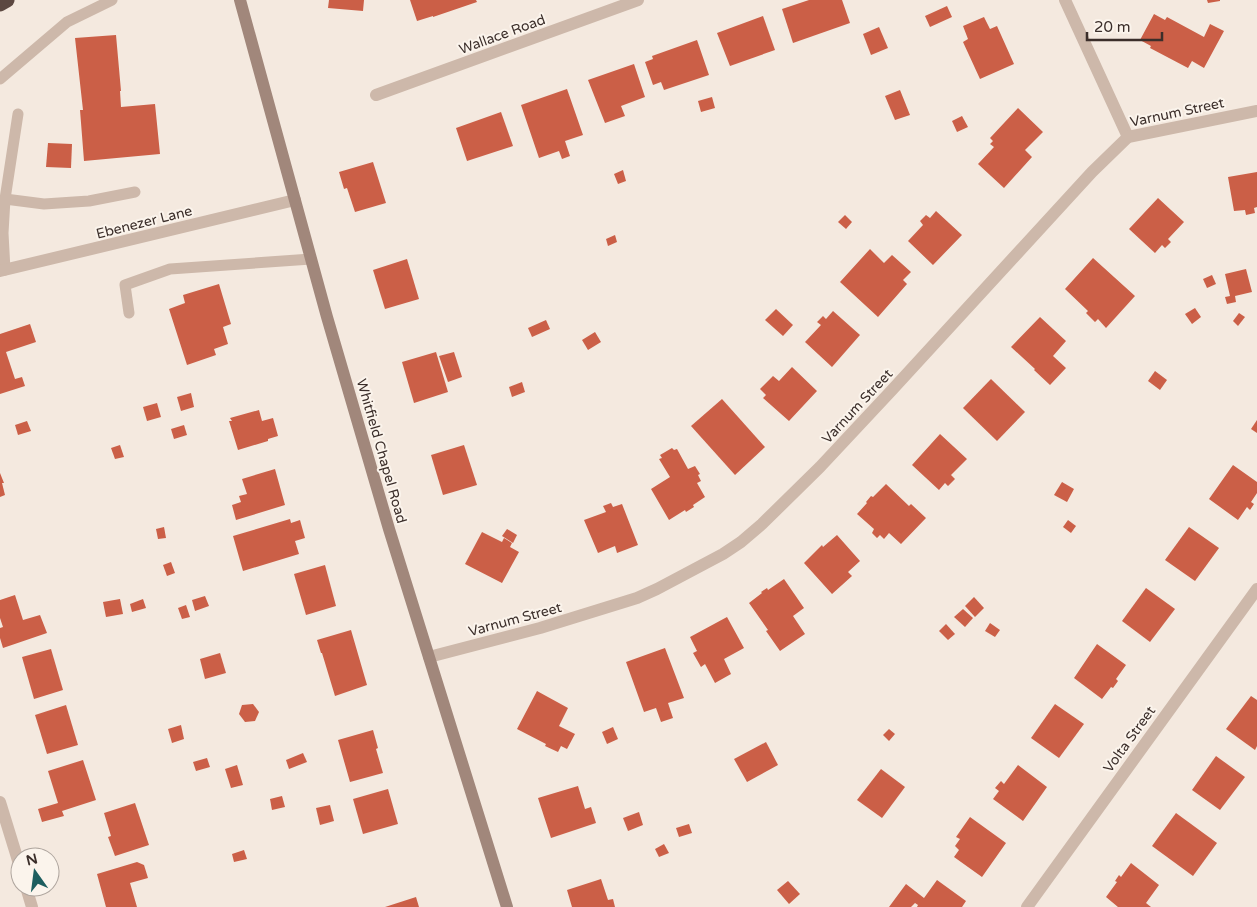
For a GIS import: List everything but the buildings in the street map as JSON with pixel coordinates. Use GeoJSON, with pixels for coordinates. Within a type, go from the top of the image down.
{"type":"FeatureCollection","features":[{"type":"Feature","properties":{"kind":"highway"},"geometry":{"type":"LineString","coordinates":[[0,4],[7,0]]}},
{"type":"Feature","properties":{"kind":"street","name":"Whitfield Chapel Road"},"geometry":{"type":"LineString","coordinates":[[240,0],[311,259],[389,529],[507,907]]}},
{"type":"Feature","properties":{"kind":"street","name":"Wallace Road"},"geometry":{"type":"LineString","coordinates":[[376,95],[638,0]]}},
{"type":"Feature","properties":{"kind":"street"},"geometry":{"type":"LineString","coordinates":[[1065,0],[1128,137]]}},
{"type":"Feature","properties":{"kind":"street","name":"Varnum Street"},"geometry":{"type":"LineString","coordinates":[[429,657],[540,628],[637,598],[658,589],[723,554],[762,524],[820,467],[1092,172],[1128,137],[1257,111]]}},
{"type":"Feature","properties":{"kind":"street","name":"Ebenezer Lane"},"geometry":{"type":"LineString","coordinates":[[3,271],[295,200]]}},
{"type":"Feature","properties":{"kind":"street","name":"Volta Street"},"geometry":{"type":"LineString","coordinates":[[1027,907],[1257,589]]}},
{"type":"Feature","properties":{"kind":"street"},"geometry":{"type":"LineString","coordinates":[[0,802],[14,847]]}},
{"type":"Feature","properties":{"kind":"lane"},"geometry":{"type":"LineString","coordinates":[[0,80],[67,22],[112,0]]}},
{"type":"Feature","properties":{"kind":"lane"},"geometry":{"type":"LineString","coordinates":[[3,271],[5,199],[18,114]]}},
{"type":"Feature","properties":{"kind":"lane"},"geometry":{"type":"LineString","coordinates":[[5,199],[44,204],[89,201],[135,192]]}},
{"type":"Feature","properties":{"kind":"lane"},"geometry":{"type":"LineString","coordinates":[[129,313],[124,285],[170,269],[311,259]]}}]}
